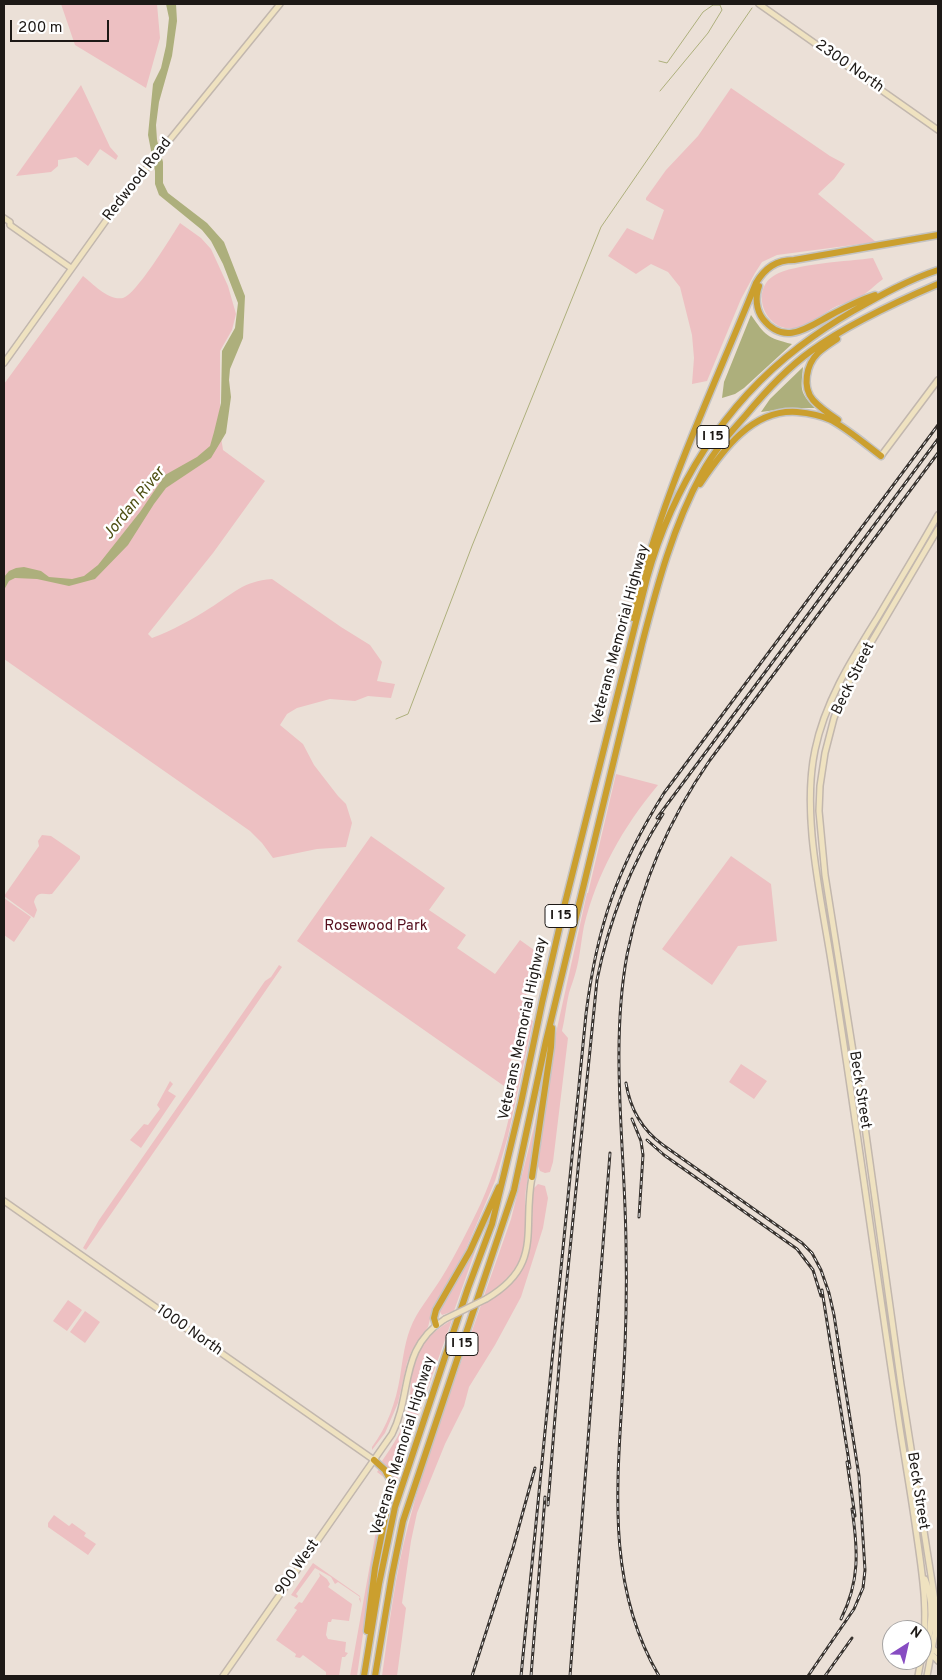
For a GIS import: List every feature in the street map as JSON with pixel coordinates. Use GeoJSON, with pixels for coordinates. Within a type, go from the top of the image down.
{"type":"FeatureCollection","features":[{"type":"Feature","properties":{"kind":"highway"},"geometry":{"type":"LineString","coordinates":[[627,657],[629,636],[638,592],[654,540],[756,283],[764,271],[779,261],[938,235]]}},
{"type":"Feature","properties":{"kind":"highway"},"geometry":{"type":"LineString","coordinates":[[794,260],[769,270],[762,280],[757,294],[758,308],[764,321],[785,333],[802,332],[857,302],[895,288]]}},
{"type":"Feature","properties":{"kind":"highway","name":"Veterans Memorial Highway"},"geometry":{"type":"LineString","coordinates":[[364,1676],[379,1584],[395,1507],[468,1288],[492,1224],[564,902],[649,571],[662,534],[680,491],[706,446],[752,389],[798,348],[836,321],[895,288],[938,270]]}},
{"type":"Feature","properties":{"kind":"highway","name":"Veterans Memorial Highway"},"geometry":{"type":"LineString","coordinates":[[376,1676],[392,1575],[403,1521],[514,1190],[554,1012],[642,644],[657,586],[684,508],[703,471],[729,434],[765,392],[810,352],[891,304],[938,284]]}},
{"type":"Feature","properties":{"kind":"highway"},"geometry":{"type":"LineString","coordinates":[[882,455],[812,399],[807,387],[807,373],[810,363],[817,353],[891,304]]}},
{"type":"Feature","properties":{"kind":"highway"},"geometry":{"type":"LineString","coordinates":[[684,508],[731,443],[746,428],[766,416],[788,412],[813,413],[829,419],[844,428],[882,455]]}},
{"type":"Feature","properties":{"kind":"highway"},"geometry":{"type":"LineString","coordinates":[[532,1177],[551,1047],[554,1012]]}},
{"type":"Feature","properties":{"kind":"highway"},"geometry":{"type":"LineString","coordinates":[[436,1325],[434,1318],[436,1310],[470,1251],[488,1207],[504,1177]]}},
{"type":"Feature","properties":{"kind":"highway"},"geometry":{"type":"LineString","coordinates":[[365,1665],[365,1641],[371,1595],[392,1483],[385,1470],[374,1460]]}},
{"type":"Feature","properties":{"kind":"main road","name":"Redwood Road"},"geometry":{"type":"LineString","coordinates":[[4,363],[120,200],[280,4]]}},
{"type":"Feature","properties":{"kind":"main road","name":"2300 North"},"geometry":{"type":"LineString","coordinates":[[759,4],[938,130]]}},
{"type":"Feature","properties":{"kind":"main road"},"geometry":{"type":"LineString","coordinates":[[4,218],[10,222],[10,225]]}},
{"type":"Feature","properties":{"kind":"main road"},"geometry":{"type":"LineString","coordinates":[[4,222],[71,268]]}},
{"type":"Feature","properties":{"kind":"main road"},"geometry":{"type":"LineString","coordinates":[[882,455],[938,380]]}},
{"type":"Feature","properties":{"kind":"main road","name":"Beck Street"},"geometry":{"type":"LineString","coordinates":[[926,1620],[922,1571],[859,1140],[817,872],[811,824],[810,796],[814,751],[832,696],[938,515]]}},
{"type":"Feature","properties":{"kind":"main road","name":"Beck Street"},"geometry":{"type":"LineString","coordinates":[[932,1648],[936,1622],[935,1602],[825,875],[819,811],[820,786],[825,753],[830,730],[843,695],[864,655],[938,529]]}},
{"type":"Feature","properties":{"kind":"main road","name":"900 West"},"geometry":{"type":"LineString","coordinates":[[223,1676],[392,1434],[398,1422],[411,1361],[421,1341],[436,1325],[501,1290],[519,1268],[529,1239],[529,1195],[532,1177]]}},
{"type":"Feature","properties":{"kind":"main road","name":"1000 North"},"geometry":{"type":"LineString","coordinates":[[4,1201],[374,1460]]}},
{"type":"Feature","properties":{"kind":"main road"},"geometry":{"type":"LineString","coordinates":[[922,1571],[930,1598],[930,1620]]}},
{"type":"Feature","properties":{"kind":"main road"},"geometry":{"type":"LineString","coordinates":[[932,1648],[938,1653]]}},
{"type":"Feature","properties":{"kind":"green space"},"geometry":{"type":"Polygon","coordinates":[[[61,4],[157,4],[160,38],[146,88],[75,45],[61,4]]]}},
{"type":"Feature","properties":{"kind":"green space"},"geometry":{"type":"Polygon","coordinates":[[[81,85],[110,147],[118,156],[116,160],[100,149],[88,166],[76,157],[58,160],[58,166],[51,172],[16,176],[81,85]]]}},
{"type":"Feature","properties":{"kind":"green space"},"geometry":{"type":"Polygon","coordinates":[[[731,88],[830,156],[845,164],[834,179],[818,194],[876,242],[777,255],[762,262],[741,299],[707,381],[692,384],[694,358],[692,335],[680,287],[668,272],[651,264],[636,274],[608,256],[627,228],[653,240],[664,210],[646,200],[646,198],[666,170],[698,136],[731,88]]]}},
{"type":"Feature","properties":{"kind":"green space"},"geometry":{"type":"Polygon","coordinates":[[[180,223],[201,238],[211,249],[228,286],[236,314],[232,330],[220,351],[219,424],[223,450],[265,481],[213,553],[148,634],[152,638],[167,632],[196,617],[246,585],[272,579],[370,645],[382,662],[377,681],[395,684],[391,698],[368,696],[355,701],[330,699],[297,708],[287,714],[280,725],[303,744],[314,765],[346,804],[352,823],[346,847],[317,849],[273,858],[250,831],[4,659],[4,384],[83,276],[112,297],[123,298],[144,277],[180,223]]]}},
{"type":"Feature","properties":{"kind":"green space"},"geometry":{"type":"Polygon","coordinates":[[[873,258],[883,279],[854,301],[837,306],[807,324],[796,328],[785,328],[769,318],[764,309],[762,300],[763,290],[767,282],[783,271],[873,258]]]}},
{"type":"Feature","properties":{"kind":"green space"},"geometry":{"type":"Polygon","coordinates":[[[616,774],[658,785],[634,817],[613,851],[589,906],[562,1031],[568,1038],[553,1162],[550,1172],[545,1173],[540,1171],[537,1164],[556,1033],[616,774]]]}},
{"type":"Feature","properties":{"kind":"green space"},"geometry":{"type":"Polygon","coordinates":[[[42,835],[51,836],[80,856],[80,859],[52,894],[39,894],[35,898],[34,902],[37,910],[34,918],[4,896],[39,846],[38,841],[42,835]]]}},
{"type":"Feature","properties":{"kind":"green space","name":"Rosewood Park"},"geometry":{"type":"Polygon","coordinates":[[[371,836],[445,888],[429,910],[466,935],[457,948],[495,974],[520,940],[534,950],[522,1020],[504,1086],[297,941],[371,836]]]}},
{"type":"Feature","properties":{"kind":"green space"},"geometry":{"type":"Polygon","coordinates":[[[731,856],[771,884],[777,941],[738,946],[712,985],[662,949],[731,856]]]}},
{"type":"Feature","properties":{"kind":"green space"},"geometry":{"type":"Polygon","coordinates":[[[4,898],[31,917],[14,942],[4,935],[4,898]]]}},
{"type":"Feature","properties":{"kind":"green space"},"geometry":{"type":"Polygon","coordinates":[[[279,965],[282,967],[86,1250],[83,1248],[99,1220],[265,981],[271,977],[279,965]]]}},
{"type":"Feature","properties":{"kind":"green space"},"geometry":{"type":"Polygon","coordinates":[[[530,1020],[533,1021],[508,1136],[495,1181],[460,1263],[433,1308],[428,1327],[412,1350],[407,1363],[398,1403],[385,1433],[372,1450],[393,1405],[410,1328],[452,1259],[481,1203],[490,1181],[510,1113],[530,1020]]]}},
{"type":"Feature","properties":{"kind":"green space"},"geometry":{"type":"Polygon","coordinates":[[[741,1064],[767,1081],[754,1099],[729,1082],[741,1064]]]}},
{"type":"Feature","properties":{"kind":"green space"},"geometry":{"type":"Polygon","coordinates":[[[170,1081],[173,1084],[168,1091],[176,1096],[141,1148],[130,1140],[144,1124],[148,1125],[160,1109],[157,1105],[170,1081]]]}},
{"type":"Feature","properties":{"kind":"green space"},"geometry":{"type":"Polygon","coordinates":[[[541,1090],[543,1091],[525,1194],[526,1228],[523,1250],[520,1259],[509,1276],[494,1290],[484,1296],[511,1219],[534,1127],[541,1090]]]}},
{"type":"Feature","properties":{"kind":"green space"},"geometry":{"type":"Polygon","coordinates":[[[538,1184],[545,1186],[548,1198],[543,1228],[521,1297],[495,1345],[469,1387],[464,1406],[445,1444],[417,1513],[402,1603],[406,1608],[397,1676],[382,1676],[399,1563],[424,1470],[481,1305],[499,1295],[512,1284],[527,1258],[531,1243],[532,1190],[538,1184]]]}},
{"type":"Feature","properties":{"kind":"green space"},"geometry":{"type":"Polygon","coordinates":[[[484,1226],[454,1311],[442,1315],[440,1309],[484,1226]]]}},
{"type":"Feature","properties":{"kind":"green space"},"geometry":{"type":"Polygon","coordinates":[[[68,1300],[82,1310],[67,1331],[53,1321],[68,1300]]]}},
{"type":"Feature","properties":{"kind":"green space"},"geometry":{"type":"Polygon","coordinates":[[[85,1311],[100,1322],[85,1343],[70,1332],[85,1311]]]}},
{"type":"Feature","properties":{"kind":"green space"},"geometry":{"type":"Polygon","coordinates":[[[452,1320],[409,1441],[393,1493],[393,1477],[382,1461],[404,1423],[410,1401],[413,1365],[425,1342],[437,1330],[452,1320]]]}},
{"type":"Feature","properties":{"kind":"green space"},"geometry":{"type":"Polygon","coordinates":[[[379,1469],[386,1477],[389,1488],[365,1620],[357,1676],[350,1676],[381,1503],[387,1486],[386,1479],[377,1472],[379,1469]]]}},
{"type":"Feature","properties":{"kind":"green space"},"geometry":{"type":"Polygon","coordinates":[[[54,1515],[69,1526],[72,1523],[86,1533],[84,1536],[96,1544],[88,1555],[48,1527],[48,1523],[54,1515]]]}},
{"type":"Feature","properties":{"kind":"green space"},"geometry":{"type":"Polygon","coordinates":[[[313,1563],[360,1596],[361,1603],[360,1597],[338,1582],[335,1584],[331,1577],[315,1568],[296,1594],[297,1598],[291,1595],[313,1563]]]}},
{"type":"Feature","properties":{"kind":"green space"},"geometry":{"type":"Polygon","coordinates":[[[319,1573],[327,1579],[330,1584],[328,1587],[352,1604],[349,1621],[332,1619],[331,1622],[328,1622],[326,1635],[328,1639],[346,1642],[345,1652],[348,1653],[345,1657],[342,1657],[339,1676],[326,1676],[326,1672],[303,1655],[300,1658],[295,1657],[296,1654],[276,1640],[297,1610],[294,1608],[299,1602],[302,1603],[320,1576],[319,1573]]]}},
{"type":"Feature","properties":{"kind":"shaded area"},"geometry":{"type":"Polygon","coordinates":[[[166,4],[176,4],[177,21],[172,56],[159,102],[156,125],[157,140],[163,162],[163,183],[168,193],[207,223],[224,242],[245,296],[243,338],[230,369],[231,397],[226,433],[211,458],[166,488],[128,545],[95,579],[69,586],[37,579],[15,578],[9,581],[4,590],[4,577],[9,571],[16,568],[24,567],[41,571],[49,577],[72,579],[84,576],[98,565],[140,512],[165,475],[197,457],[210,446],[214,432],[221,403],[222,351],[235,328],[238,303],[223,264],[211,241],[202,230],[159,195],[155,184],[155,171],[148,135],[153,84],[161,68],[166,46],[169,18],[166,4]]]}},
{"type":"Feature","properties":{"kind":"shaded area"},"geometry":{"type":"Polygon","coordinates":[[[751,315],[767,335],[792,344],[744,388],[735,394],[722,398],[724,382],[751,315]]]}},
{"type":"Feature","properties":{"kind":"shaded area"},"geometry":{"type":"Polygon","coordinates":[[[803,367],[802,390],[815,408],[790,408],[761,412],[770,399],[803,367]]]}},
{"type":"Feature","properties":{"kind":"waterway"},"geometry":{"type":"LineString","coordinates":[[659,61],[667,63],[703,12],[713,5],[720,5],[722,10],[708,33],[660,91]]}},
{"type":"Feature","properties":{"kind":"waterway"},"geometry":{"type":"LineString","coordinates":[[396,719],[408,714],[472,546],[601,227],[752,8]]}},
{"type":"Feature","properties":{"kind":"railway"},"geometry":{"type":"LineString","coordinates":[[521,1676],[586,1014],[596,953],[603,925],[622,873],[634,847],[664,793],[938,425]]}},
{"type":"Feature","properties":{"kind":"railway"},"geometry":{"type":"LineString","coordinates":[[657,818],[938,439]]}},
{"type":"Feature","properties":{"kind":"railway"},"geometry":{"type":"LineString","coordinates":[[659,1676],[642,1642],[630,1607],[623,1571],[619,1534],[619,1460],[626,1314],[625,1207],[619,1062],[622,990],[627,955],[640,903],[658,853],[695,782],[938,453]]}},
{"type":"Feature","properties":{"kind":"railway"},"geometry":{"type":"LineString","coordinates":[[548,1505],[562,1329],[597,980],[614,915],[622,894],[640,853],[663,814]]}},
{"type":"Feature","properties":{"kind":"railway"},"geometry":{"type":"LineString","coordinates":[[626,1083],[634,1110],[648,1132],[663,1145],[802,1243],[812,1253],[821,1270],[829,1293],[859,1476],[865,1570],[863,1588],[854,1609],[808,1676]]}},
{"type":"Feature","properties":{"kind":"railway"},"geometry":{"type":"LineString","coordinates":[[632,1119],[641,1141],[643,1155],[639,1217]]}},
{"type":"Feature","properties":{"kind":"railway"},"geometry":{"type":"LineString","coordinates":[[647,1140],[664,1155],[797,1249],[813,1270],[821,1296]]}},
{"type":"Feature","properties":{"kind":"railway"},"geometry":{"type":"LineString","coordinates":[[570,1676],[610,1153]]}},
{"type":"Feature","properties":{"kind":"railway"},"geometry":{"type":"LineString","coordinates":[[822,1290],[850,1468]]}},
{"type":"Feature","properties":{"kind":"railway"},"geometry":{"type":"LineString","coordinates":[[847,1462],[855,1516]]}},
{"type":"Feature","properties":{"kind":"railway"},"geometry":{"type":"LineString","coordinates":[[472,1676],[513,1548],[535,1468]]}},
{"type":"Feature","properties":{"kind":"railway"},"geometry":{"type":"LineString","coordinates":[[531,1676],[545,1497]]}},
{"type":"Feature","properties":{"kind":"railway"},"geometry":{"type":"LineString","coordinates":[[841,1619],[852,1592],[856,1565],[852,1509]]}},
{"type":"Feature","properties":{"kind":"railway"},"geometry":{"type":"LineString","coordinates":[[825,1676],[852,1638]]}},
{"type":"Feature","properties":{"kind":"water label","name":"Jordan River"},"geometry":{"type":"Point","coordinates":[135,504]}}]}
